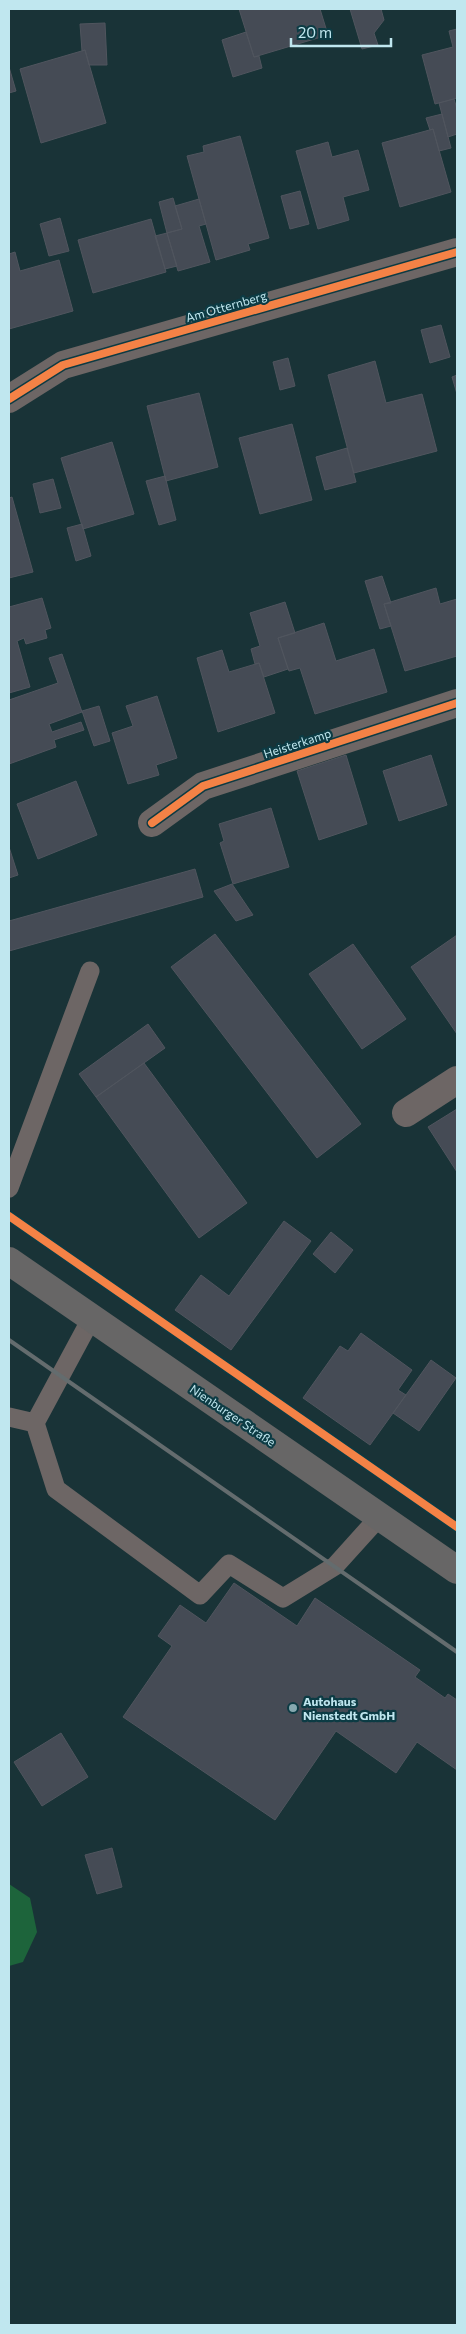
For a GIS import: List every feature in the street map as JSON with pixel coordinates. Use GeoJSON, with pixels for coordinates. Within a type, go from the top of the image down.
{"type":"FeatureCollection","features":[{"type":"Feature","properties":{"kind":"main road","name":"Nienburger Straße"},"geometry":{"type":"LineString","coordinates":[[9,1261],[91,1320],[380,1515],[457,1570]]}},
{"type":"Feature","properties":{"kind":"street","name":"Am Otternberg"},"geometry":{"type":"LineString","coordinates":[[9,399],[62,365],[457,252]]}},
{"type":"Feature","properties":{"kind":"street","name":"Heisterkamp"},"geometry":{"type":"LineString","coordinates":[[152,823],[203,786],[457,703]]}},
{"type":"Feature","properties":{"kind":"street"},"geometry":{"type":"LineString","coordinates":[[406,1113],[457,1080]]}},
{"type":"Feature","properties":{"kind":"lane"},"geometry":{"type":"LineString","coordinates":[[9,1188],[90,971]]}},
{"type":"Feature","properties":{"kind":"lane"},"geometry":{"type":"LineString","coordinates":[[91,1320],[35,1423],[56,1489],[200,1595],[229,1564],[283,1598],[335,1566],[380,1515]]}},
{"type":"Feature","properties":{"kind":"lane"},"geometry":{"type":"LineString","coordinates":[[9,1417],[35,1423]]}},
{"type":"Feature","properties":{"kind":"green space"},"geometry":{"type":"Polygon","coordinates":[[[9,1884],[30,1898],[37,1932],[23,1962],[9,1966],[9,1884]]]}},
{"type":"Feature","properties":{"kind":"building"},"geometry":{"type":"Polygon","coordinates":[[[239,9],[320,9],[328,35],[254,57],[239,9]]]}},
{"type":"Feature","properties":{"kind":"building"},"geometry":{"type":"Polygon","coordinates":[[[350,9],[381,9],[384,20],[374,33],[378,45],[362,49],[350,9]]]}},
{"type":"Feature","properties":{"kind":"building"},"geometry":{"type":"Polygon","coordinates":[[[105,23],[107,65],[89,65],[85,50],[82,51],[80,24],[105,23]]]}},
{"type":"Feature","properties":{"kind":"building"},"geometry":{"type":"Polygon","coordinates":[[[457,29],[457,98],[435,104],[422,55],[453,47],[449,31],[457,29]]]}},
{"type":"Feature","properties":{"kind":"building"},"geometry":{"type":"Polygon","coordinates":[[[246,32],[254,57],[259,56],[262,68],[233,77],[222,40],[246,32]]]}},
{"type":"Feature","properties":{"kind":"building"},"geometry":{"type":"Polygon","coordinates":[[[85,50],[106,123],[41,143],[20,69],[85,50]]]}},
{"type":"Feature","properties":{"kind":"building"},"geometry":{"type":"Polygon","coordinates":[[[9,67],[16,91],[9,93],[9,67]]]}},
{"type":"Feature","properties":{"kind":"building"},"geometry":{"type":"Polygon","coordinates":[[[454,99],[457,109],[457,134],[448,137],[439,103],[454,99]]]}},
{"type":"Feature","properties":{"kind":"building"},"geometry":{"type":"Polygon","coordinates":[[[442,114],[451,148],[439,151],[433,129],[430,130],[426,118],[442,114]]]}},
{"type":"Feature","properties":{"kind":"building"},"geometry":{"type":"Polygon","coordinates":[[[433,129],[451,192],[400,207],[382,143],[433,129]]]}},
{"type":"Feature","properties":{"kind":"building"},"geometry":{"type":"Polygon","coordinates":[[[240,136],[269,238],[248,244],[250,250],[216,260],[187,156],[204,152],[203,146],[240,136]]]}},
{"type":"Feature","properties":{"kind":"building"},"geometry":{"type":"Polygon","coordinates":[[[328,142],[332,157],[358,150],[369,190],[343,197],[349,220],[318,229],[296,151],[328,142]]]}},
{"type":"Feature","properties":{"kind":"building"},"geometry":{"type":"Polygon","coordinates":[[[300,191],[309,224],[290,229],[281,196],[300,191]]]}},
{"type":"Feature","properties":{"kind":"building"},"geometry":{"type":"Polygon","coordinates":[[[173,198],[182,229],[167,233],[159,202],[173,198]]]}},
{"type":"Feature","properties":{"kind":"building"},"geometry":{"type":"Polygon","coordinates":[[[199,199],[206,224],[199,226],[210,262],[178,271],[167,233],[182,229],[175,206],[199,199]]]}},
{"type":"Feature","properties":{"kind":"building"},"geometry":{"type":"Polygon","coordinates":[[[60,218],[69,251],[49,256],[40,224],[60,218]]]}},
{"type":"Feature","properties":{"kind":"building"},"geometry":{"type":"Polygon","coordinates":[[[151,219],[166,272],[93,293],[78,240],[151,219]]]}},
{"type":"Feature","properties":{"kind":"building"},"geometry":{"type":"Polygon","coordinates":[[[167,233],[177,266],[165,269],[155,236],[167,233]]]}},
{"type":"Feature","properties":{"kind":"building"},"geometry":{"type":"Polygon","coordinates":[[[15,252],[20,271],[59,260],[73,311],[9,329],[9,254],[15,252]]]}},
{"type":"Feature","properties":{"kind":"building"},"geometry":{"type":"Polygon","coordinates":[[[441,325],[450,357],[430,363],[421,330],[441,325]]]}},
{"type":"Feature","properties":{"kind":"building"},"geometry":{"type":"Polygon","coordinates":[[[288,358],[295,386],[280,390],[273,362],[288,358]]]}},
{"type":"Feature","properties":{"kind":"building"},"geometry":{"type":"Polygon","coordinates":[[[375,361],[386,403],[422,394],[437,451],[354,473],[328,375],[375,361]]]}},
{"type":"Feature","properties":{"kind":"building"},"geometry":{"type":"Polygon","coordinates":[[[457,375],[457,394],[452,377],[457,375]]]}},
{"type":"Feature","properties":{"kind":"building"},"geometry":{"type":"Polygon","coordinates":[[[199,393],[218,467],[166,481],[147,406],[199,393]]]}},
{"type":"Feature","properties":{"kind":"building"},"geometry":{"type":"Polygon","coordinates":[[[292,424],[312,500],[260,514],[239,438],[292,424]]]}},
{"type":"Feature","properties":{"kind":"building"},"geometry":{"type":"Polygon","coordinates":[[[112,442],[134,514],[83,529],[61,458],[112,442]]]}},
{"type":"Feature","properties":{"kind":"building"},"geometry":{"type":"Polygon","coordinates":[[[347,448],[356,482],[325,490],[316,457],[347,448]]]}},
{"type":"Feature","properties":{"kind":"building"},"geometry":{"type":"Polygon","coordinates":[[[165,476],[176,520],[159,525],[146,481],[165,476]]]}},
{"type":"Feature","properties":{"kind":"building"},"geometry":{"type":"Polygon","coordinates":[[[53,479],[61,508],[40,513],[33,484],[53,479]]]}},
{"type":"Feature","properties":{"kind":"building"},"geometry":{"type":"Polygon","coordinates":[[[12,497],[33,572],[9,578],[9,498],[12,497]]]}},
{"type":"Feature","properties":{"kind":"building"},"geometry":{"type":"Polygon","coordinates":[[[82,524],[91,556],[76,561],[67,528],[82,524]]]}},
{"type":"Feature","properties":{"kind":"building"},"geometry":{"type":"Polygon","coordinates":[[[382,576],[391,603],[384,604],[391,626],[380,629],[365,581],[382,576]]]}},
{"type":"Feature","properties":{"kind":"building"},"geometry":{"type":"Polygon","coordinates":[[[436,588],[440,604],[457,599],[457,656],[405,671],[384,604],[436,588]]]}},
{"type":"Feature","properties":{"kind":"building"},"geometry":{"type":"Polygon","coordinates":[[[42,598],[51,628],[45,630],[47,638],[26,644],[24,638],[17,641],[30,687],[9,693],[9,607],[42,598]]]}},
{"type":"Feature","properties":{"kind":"building"},"geometry":{"type":"Polygon","coordinates":[[[285,602],[295,633],[278,638],[288,669],[264,677],[259,663],[255,664],[251,649],[260,646],[250,613],[285,602]]]}},
{"type":"Feature","properties":{"kind":"building"},"geometry":{"type":"Polygon","coordinates":[[[324,623],[336,661],[374,649],[387,692],[315,714],[300,668],[289,671],[278,638],[324,623]]]}},
{"type":"Feature","properties":{"kind":"building"},"geometry":{"type":"Polygon","coordinates":[[[222,650],[229,672],[259,663],[275,713],[218,732],[197,658],[222,650]]]}},
{"type":"Feature","properties":{"kind":"building"},"geometry":{"type":"Polygon","coordinates":[[[62,654],[82,712],[49,724],[52,732],[81,722],[84,730],[54,740],[56,747],[9,764],[9,700],[58,683],[49,658],[62,654]]]}},
{"type":"Feature","properties":{"kind":"building"},"geometry":{"type":"Polygon","coordinates":[[[157,696],[177,758],[156,765],[159,775],[128,784],[112,733],[133,726],[126,706],[157,696]]]}},
{"type":"Feature","properties":{"kind":"building"},"geometry":{"type":"Polygon","coordinates":[[[99,706],[110,741],[94,746],[82,711],[99,706]]]}},
{"type":"Feature","properties":{"kind":"building"},"geometry":{"type":"Polygon","coordinates":[[[346,755],[367,824],[319,840],[297,771],[346,755]]]}},
{"type":"Feature","properties":{"kind":"building"},"geometry":{"type":"Polygon","coordinates":[[[431,755],[447,805],[399,821],[383,771],[431,755]]]}},
{"type":"Feature","properties":{"kind":"building"},"geometry":{"type":"Polygon","coordinates":[[[76,781],[97,835],[38,859],[17,804],[76,781]]]}},
{"type":"Feature","properties":{"kind":"building"},"geometry":{"type":"Polygon","coordinates":[[[271,808],[289,867],[233,884],[220,843],[224,841],[219,824],[271,808]]]}},
{"type":"Feature","properties":{"kind":"building"},"geometry":{"type":"Polygon","coordinates":[[[9,847],[18,875],[9,878],[9,847]]]}},
{"type":"Feature","properties":{"kind":"building"},"geometry":{"type":"Polygon","coordinates":[[[195,869],[203,897],[9,951],[9,921],[195,869]]]}},
{"type":"Feature","properties":{"kind":"building"},"geometry":{"type":"Polygon","coordinates":[[[232,884],[253,915],[236,921],[214,891],[232,884]]]}},
{"type":"Feature","properties":{"kind":"building"},"geometry":{"type":"Polygon","coordinates":[[[215,934],[361,1124],[317,1158],[171,967],[215,934]]]}},
{"type":"Feature","properties":{"kind":"building"},"geometry":{"type":"Polygon","coordinates":[[[457,935],[457,1034],[411,967],[457,935]]]}},
{"type":"Feature","properties":{"kind":"building"},"geometry":{"type":"Polygon","coordinates":[[[353,944],[406,1019],[362,1049],[309,974],[353,944]]]}},
{"type":"Feature","properties":{"kind":"building"},"geometry":{"type":"Polygon","coordinates":[[[148,1024],[165,1048],[96,1097],[79,1074],[148,1024]]]}},
{"type":"Feature","properties":{"kind":"building"},"geometry":{"type":"Polygon","coordinates":[[[144,1063],[247,1203],[199,1238],[96,1097],[144,1063]]]}},
{"type":"Feature","properties":{"kind":"building"},"geometry":{"type":"Polygon","coordinates":[[[457,1109],[457,1172],[428,1127],[457,1109]]]}},
{"type":"Feature","properties":{"kind":"building"},"geometry":{"type":"Polygon","coordinates":[[[284,1221],[311,1241],[231,1350],[175,1310],[201,1275],[229,1296],[284,1221]]]}},
{"type":"Feature","properties":{"kind":"building"},"geometry":{"type":"Polygon","coordinates":[[[331,1232],[353,1250],[335,1273],[313,1254],[331,1232]]]}},
{"type":"Feature","properties":{"kind":"building"},"geometry":{"type":"Polygon","coordinates":[[[361,1333],[412,1370],[398,1390],[406,1395],[370,1445],[303,1398],[340,1346],[348,1351],[361,1333]]]}},
{"type":"Feature","properties":{"kind":"building"},"geometry":{"type":"Polygon","coordinates":[[[431,1360],[456,1378],[419,1431],[393,1413],[431,1360]]]}},
{"type":"Feature","properties":{"kind":"building","name":"Autohaus Nienstedt GmbH"},"geometry":{"type":"Polygon","coordinates":[[[234,1583],[297,1626],[315,1598],[420,1670],[415,1677],[445,1698],[448,1694],[457,1700],[457,1770],[417,1742],[396,1773],[336,1731],[275,1820],[123,1717],[172,1646],[158,1636],[180,1605],[206,1623],[234,1583]]]}},
{"type":"Feature","properties":{"kind":"building"},"geometry":{"type":"Polygon","coordinates":[[[61,1733],[88,1777],[42,1806],[14,1762],[61,1733]]]}},
{"type":"Feature","properties":{"kind":"building"},"geometry":{"type":"Polygon","coordinates":[[[112,1848],[122,1887],[97,1894],[85,1855],[112,1848]]]}},
{"type":"Feature","properties":{"kind":"railway"},"geometry":{"type":"LineString","coordinates":[[9,1340],[457,1652]]}},
{"type":"Feature","properties":{"kind":"cycle path"},"geometry":{"type":"LineString","coordinates":[[9,399],[63,365],[457,252]]}},
{"type":"Feature","properties":{"kind":"cycle path"},"geometry":{"type":"LineString","coordinates":[[152,823],[203,786],[457,703]]}},
{"type":"Feature","properties":{"kind":"cycle path"},"geometry":{"type":"LineString","coordinates":[[9,1216],[457,1527]]}},
{"type":"Feature","properties":{"kind":"place","name":"Autohaus Nienstedt GmbH"},"geometry":{"type":"Point","coordinates":[293,1708]}}]}
